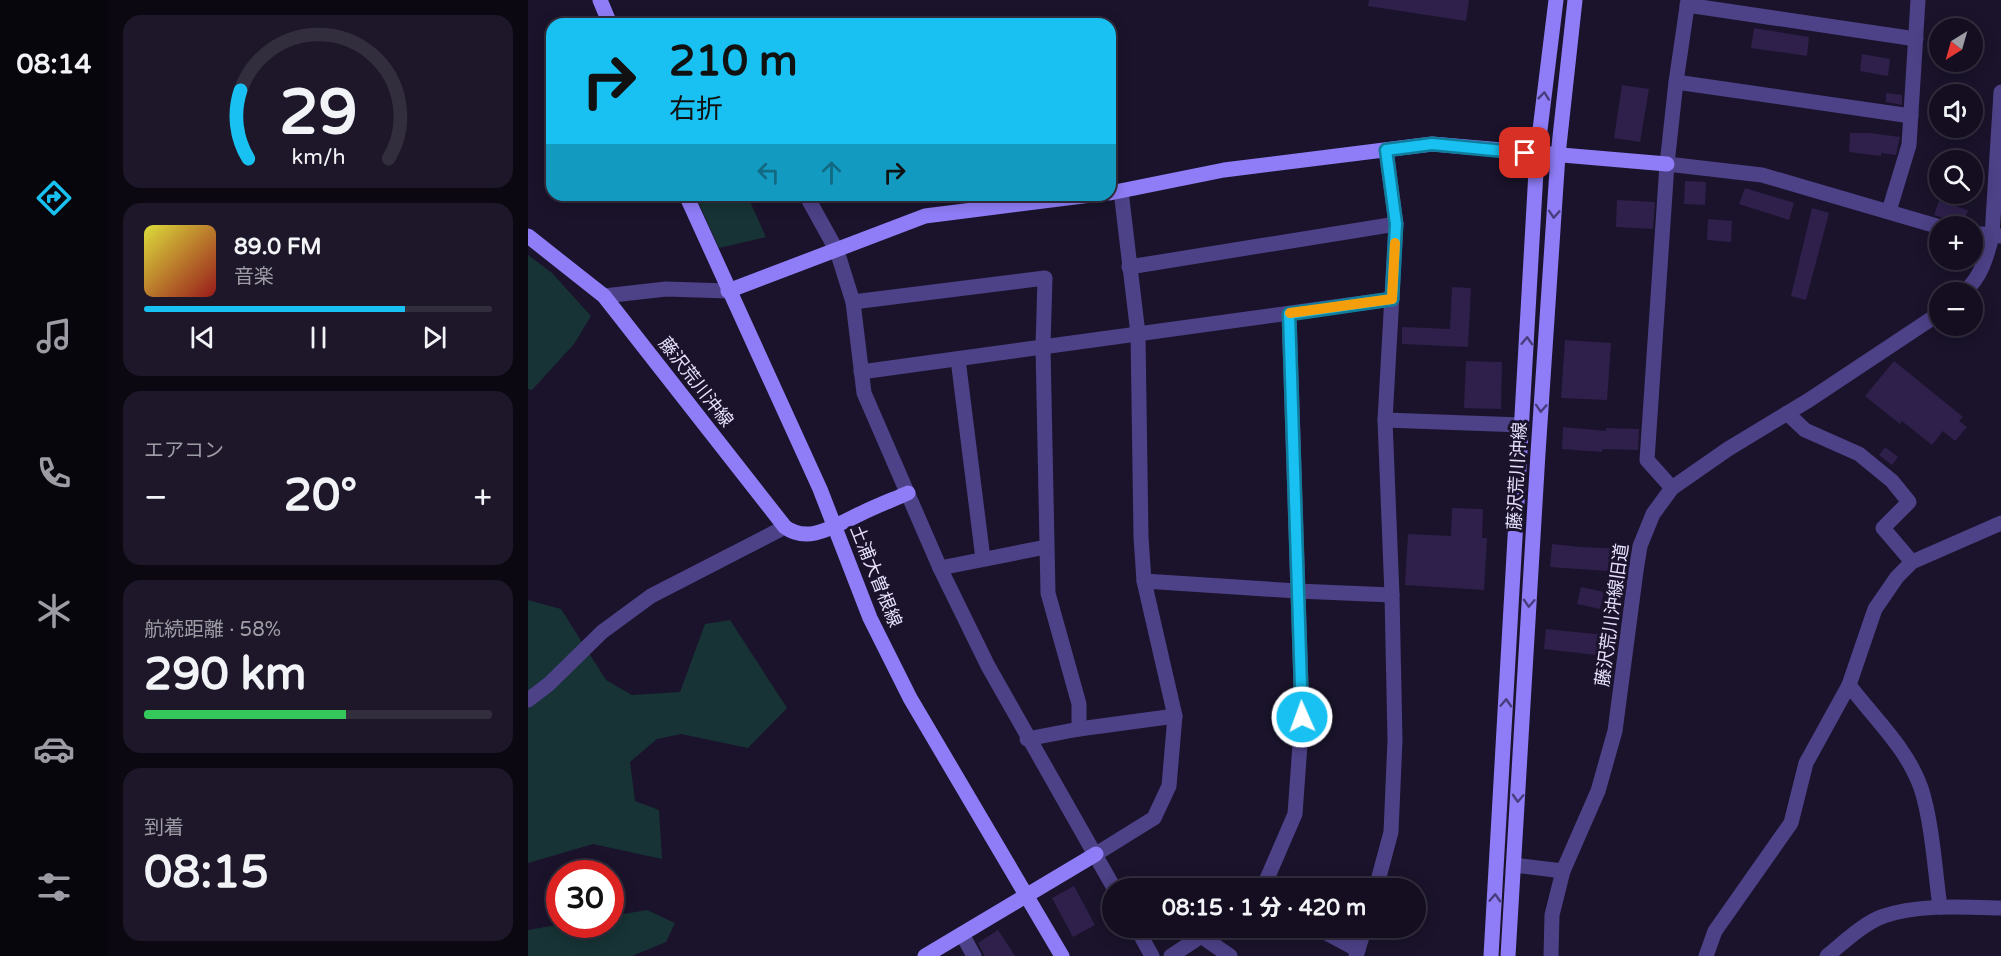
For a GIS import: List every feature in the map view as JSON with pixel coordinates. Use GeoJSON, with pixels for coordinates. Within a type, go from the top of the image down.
{"type":"FeatureCollection","features":[{"type":"Feature","properties":{"kind":"main road"},"geometry":{"type":"LineString","coordinates":[[600,0],[608,18]]}},
{"type":"Feature","properties":{"kind":"main road","name":"藤沢荒川沖線"},"geometry":{"type":"LineString","coordinates":[[1491,956],[1537,154],[1556,0]]}},
{"type":"Feature","properties":{"kind":"main road","name":"藤沢荒川沖線"},"geometry":{"type":"LineString","coordinates":[[1508,956],[1558,155],[1575,0]]}},
{"type":"Feature","properties":{"kind":"main road"},"geometry":{"type":"LineString","coordinates":[[1116,192],[1224,170],[1432,144],[1667,165]]}},
{"type":"Feature","properties":{"kind":"main road","name":"土浦大曽根線"},"geometry":{"type":"LineString","coordinates":[[689,201],[820,489],[870,618],[910,698],[1062,956]]}},
{"type":"Feature","properties":{"kind":"main road"},"geometry":{"type":"LineString","coordinates":[[728,291],[925,216],[1044,201]]}},
{"type":"Feature","properties":{"kind":"main road","name":"藤沢荒川沖線"},"geometry":{"type":"LineString","coordinates":[[528,236],[604,296],[785,527]]}},
{"type":"Feature","properties":{"kind":"main road"},"geometry":{"type":"LineString","coordinates":[[785,527],[798,534],[820,532],[908,493]]}},
{"type":"Feature","properties":{"kind":"main road"},"geometry":{"type":"LineString","coordinates":[[926,956],[1096,854]]}},
{"type":"Feature","properties":{"kind":"street"},"geometry":{"type":"LineString","coordinates":[[1889,211],[1909,146],[1918,0]]}},
{"type":"Feature","properties":{"kind":"street"},"geometry":{"type":"LineString","coordinates":[[1672,488],[1647,460],[1667,165],[1687,3],[1916,39]]}},
{"type":"Feature","properties":{"kind":"street"},"geometry":{"type":"LineString","coordinates":[[1676,82],[1911,116]]}},
{"type":"Feature","properties":{"kind":"street"},"geometry":{"type":"LineString","coordinates":[[1972,282],[1980,272],[1996,236],[2001,92]]}},
{"type":"Feature","properties":{"kind":"street"},"geometry":{"type":"LineString","coordinates":[[1379,878],[1391,832],[1395,740],[1385,420],[1396,224],[1386,150]]}},
{"type":"Feature","properties":{"kind":"street"},"geometry":{"type":"LineString","coordinates":[[1667,165],[1762,175],[1929,224]]}},
{"type":"Feature","properties":{"kind":"street"},"geometry":{"type":"LineString","coordinates":[[1096,854],[1154,818],[1169,786],[1175,716],[1144,581],[1141,537],[1138,334],[1116,192]]}},
{"type":"Feature","properties":{"kind":"street"},"geometry":{"type":"LineString","coordinates":[[809,201],[837,251],[853,302],[864,393],[940,568],[988,666],[1109,878]]}},
{"type":"Feature","properties":{"kind":"street"},"geometry":{"type":"LineString","coordinates":[[1129,267],[1396,224]]}},
{"type":"Feature","properties":{"kind":"street"},"geometry":{"type":"LineString","coordinates":[[853,302],[1045,278],[1043,347],[1048,593],[1079,704],[1079,729]]}},
{"type":"Feature","properties":{"kind":"street"},"geometry":{"type":"LineString","coordinates":[[604,296],[666,289],[728,291]]}},
{"type":"Feature","properties":{"kind":"street"},"geometry":{"type":"LineString","coordinates":[[861,372],[1392,299]]}},
{"type":"Feature","properties":{"kind":"street"},"geometry":{"type":"LineString","coordinates":[[1267,878],[1295,814],[1302,717],[1289,314]]}},
{"type":"Feature","properties":{"kind":"street","name":"藤沢荒川沖線旧道"},"geometry":{"type":"LineString","coordinates":[[1551,956],[1552,915],[1563,871],[1598,791],[1615,731],[1640,546],[1653,514],[1672,488],[1728,449],[1929,320]]}},
{"type":"Feature","properties":{"kind":"street"},"geometry":{"type":"LineString","coordinates":[[958,359],[983,559]]}},
{"type":"Feature","properties":{"kind":"street"},"geometry":{"type":"LineString","coordinates":[[1787,413],[1805,430],[1859,454],[1892,481],[1909,502],[1883,528],[1912,562]]}},
{"type":"Feature","properties":{"kind":"street"},"geometry":{"type":"LineString","coordinates":[[1385,420],[1522,425]]}},
{"type":"Feature","properties":{"kind":"street"},"geometry":{"type":"LineString","coordinates":[[1706,956],[1715,932],[1791,823],[1806,763],[1849,686],[1875,609],[1897,577],[1912,562],[2001,523]]}},
{"type":"Feature","properties":{"kind":"street"},"geometry":{"type":"LineString","coordinates":[[528,700],[549,684],[602,632],[651,596],[785,527]]}},
{"type":"Feature","properties":{"kind":"street"},"geometry":{"type":"LineString","coordinates":[[940,568],[1046,547]]}},
{"type":"Feature","properties":{"kind":"street"},"geometry":{"type":"LineString","coordinates":[[1144,581],[1392,595]]}},
{"type":"Feature","properties":{"kind":"street"},"geometry":{"type":"LineString","coordinates":[[1849,686],[1879,720],[1911,767],[1921,788],[1927,813],[1940,907]]}},
{"type":"Feature","properties":{"kind":"street"},"geometry":{"type":"LineString","coordinates":[[1028,739],[1079,729],[1175,716]]}},
{"type":"Feature","properties":{"kind":"street"},"geometry":{"type":"LineString","coordinates":[[1514,865],[1563,871]]}},
{"type":"Feature","properties":{"kind":"street"},"geometry":{"type":"LineString","coordinates":[[1827,956],[1850,937],[1883,916],[1940,907],[2001,908]]}},
{"type":"Feature","properties":{"kind":"street"},"geometry":{"type":"LineString","coordinates":[[962,934],[974,956]]}},
{"type":"Feature","properties":{"kind":"street"},"geometry":{"type":"LineString","coordinates":[[1142,938],[1152,956]]}},
{"type":"Feature","properties":{"kind":"street"},"geometry":{"type":"LineString","coordinates":[[1171,956],[1199,938]]}},
{"type":"Feature","properties":{"kind":"street"},"geometry":{"type":"LineString","coordinates":[[1205,938],[1230,956]]}},
{"type":"Feature","properties":{"kind":"street"},"geometry":{"type":"LineString","coordinates":[[1333,938],[1357,953],[1362,938]]}},
{"type":"Feature","properties":{"kind":"green space"},"geometry":{"type":"Polygon","coordinates":[[[698,201],[750,201],[766,237],[719,248],[698,201]]]}},
{"type":"Feature","properties":{"kind":"green space"},"geometry":{"type":"Polygon","coordinates":[[[528,255],[552,273],[591,316],[574,344],[532,390],[528,389],[528,255]]]}},
{"type":"Feature","properties":{"kind":"green space"},"geometry":{"type":"Polygon","coordinates":[[[528,600],[561,609],[606,680],[632,695],[680,692],[705,624],[730,620],[787,708],[748,748],[681,734],[657,739],[630,762],[635,801],[659,810],[662,859],[593,844],[528,863],[528,600]]]}},
{"type":"Feature","properties":{"kind":"green space"},"geometry":{"type":"Polygon","coordinates":[[[647,910],[675,923],[666,942],[632,956],[528,956],[528,930],[546,927],[546,938],[624,938],[624,914],[647,910]]]}},
{"type":"Feature","properties":{"kind":"building"},"geometry":{"type":"Polygon","coordinates":[[[1369,0],[1469,0],[1466,21],[1368,6],[1369,0]]]}},
{"type":"Feature","properties":{"kind":"building"},"geometry":{"type":"Polygon","coordinates":[[[1754,28],[1809,37],[1807,56],[1751,48],[1754,28]]]}},
{"type":"Feature","properties":{"kind":"building"},"geometry":{"type":"Polygon","coordinates":[[[1862,54],[1890,59],[1888,76],[1860,71],[1862,54]]]}},
{"type":"Feature","properties":{"kind":"building"},"geometry":{"type":"Polygon","coordinates":[[[1622,85],[1649,89],[1640,142],[1614,138],[1622,85]]]}},
{"type":"Feature","properties":{"kind":"building"},"geometry":{"type":"Polygon","coordinates":[[[1886,93],[1902,95],[1902,105],[1886,102],[1886,93]]]}},
{"type":"Feature","properties":{"kind":"building"},"geometry":{"type":"Polygon","coordinates":[[[1850,133],[1900,137],[1896,155],[1881,153],[1881,156],[1849,152],[1850,133]]]}},
{"type":"Feature","properties":{"kind":"building"},"geometry":{"type":"Polygon","coordinates":[[[1685,181],[1706,182],[1705,205],[1684,204],[1685,181]]]}},
{"type":"Feature","properties":{"kind":"building"},"geometry":{"type":"Polygon","coordinates":[[[1745,188],[1794,203],[1789,220],[1739,204],[1745,188]]]}},
{"type":"Feature","properties":{"kind":"building"},"geometry":{"type":"Polygon","coordinates":[[[1617,200],[1655,202],[1653,229],[1616,227],[1617,200]]]}},
{"type":"Feature","properties":{"kind":"building"},"geometry":{"type":"Polygon","coordinates":[[[1938,204],[1949,204],[1968,210],[1966,216],[1934,215],[1938,204]]]}},
{"type":"Feature","properties":{"kind":"building"},"geometry":{"type":"Polygon","coordinates":[[[1812,208],[1829,213],[1806,300],[1791,296],[1812,208]]]}},
{"type":"Feature","properties":{"kind":"building"},"geometry":{"type":"Polygon","coordinates":[[[1708,219],[1732,221],[1731,242],[1707,240],[1708,219]]]}},
{"type":"Feature","properties":{"kind":"building"},"geometry":{"type":"Polygon","coordinates":[[[1452,287],[1471,288],[1468,347],[1402,344],[1402,327],[1450,329],[1452,287]]]}},
{"type":"Feature","properties":{"kind":"building"},"geometry":{"type":"Polygon","coordinates":[[[1565,340],[1611,343],[1607,400],[1561,398],[1565,340]]]}},
{"type":"Feature","properties":{"kind":"building"},"geometry":{"type":"Polygon","coordinates":[[[1466,361],[1502,362],[1501,409],[1464,408],[1466,361]]]}},
{"type":"Feature","properties":{"kind":"building"},"geometry":{"type":"Polygon","coordinates":[[[1894,361],[1963,417],[1959,421],[1967,427],[1955,441],[1943,431],[1932,445],[1902,421],[1900,424],[1865,396],[1894,361]]]}},
{"type":"Feature","properties":{"kind":"building"},"geometry":{"type":"Polygon","coordinates":[[[1563,427],[1606,431],[1606,428],[1639,429],[1638,450],[1602,449],[1602,452],[1562,449],[1563,427]]]}},
{"type":"Feature","properties":{"kind":"building"},"geometry":{"type":"Polygon","coordinates":[[[1885,447],[1898,457],[1892,465],[1879,455],[1885,447]]]}},
{"type":"Feature","properties":{"kind":"building"},"geometry":{"type":"Polygon","coordinates":[[[1452,508],[1483,509],[1482,538],[1487,538],[1484,590],[1405,585],[1408,534],[1451,536],[1452,508]]]}},
{"type":"Feature","properties":{"kind":"building"},"geometry":{"type":"Polygon","coordinates":[[[1552,544],[1624,549],[1622,572],[1550,567],[1552,544]]]}},
{"type":"Feature","properties":{"kind":"building"},"geometry":{"type":"Polygon","coordinates":[[[1581,587],[1604,592],[1600,609],[1577,604],[1581,587]]]}},
{"type":"Feature","properties":{"kind":"building"},"geometry":{"type":"Polygon","coordinates":[[[890,589],[897,612],[887,616],[878,593],[890,589]]]}},
{"type":"Feature","properties":{"kind":"building"},"geometry":{"type":"Polygon","coordinates":[[[1546,629],[1615,636],[1613,657],[1544,649],[1546,629]]]}},
{"type":"Feature","properties":{"kind":"building"},"geometry":{"type":"Polygon","coordinates":[[[1074,886],[1095,925],[1073,937],[1052,898],[1074,886]]]}},
{"type":"Feature","properties":{"kind":"building"},"geometry":{"type":"Polygon","coordinates":[[[998,930],[1015,956],[985,956],[983,953],[978,943],[998,930]]]}},
{"type":"Feature","properties":{"kind":"slow traffic"},"geometry":{"type":"LineString","coordinates":[[1290,313],[1392,299],[1395,243]]}},
{"type":"Feature","properties":{"kind":"route"},"geometry":{"type":"LineString","coordinates":[[1302,717],[1289,314],[1392,299],[1396,224],[1386,150],[1432,144],[1525,153]]}}]}
